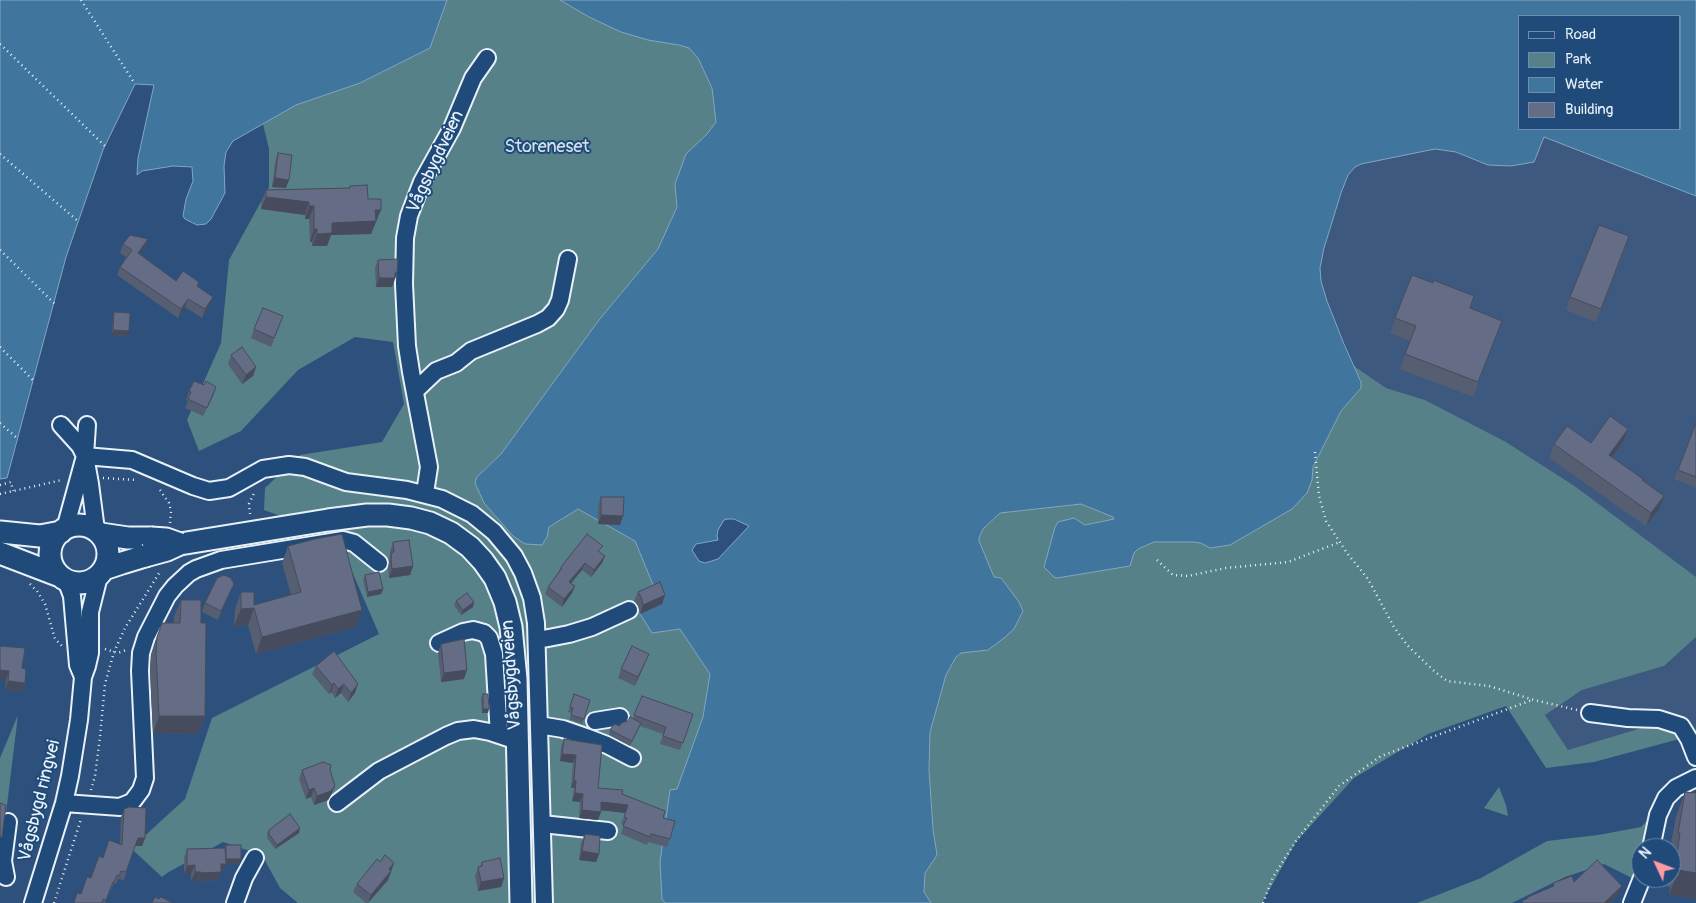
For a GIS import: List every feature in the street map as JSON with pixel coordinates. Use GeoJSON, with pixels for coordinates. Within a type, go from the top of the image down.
{"type":"FeatureCollection","features":[{"type":"Feature","properties":{"kind":"main road","name":"Vågsbygdveien"},"geometry":{"type":"LineString","coordinates":[[98,532],[128,538],[148,547],[168,550],[180,544],[328,520],[367,515],[388,515],[430,523],[470,547],[495,578],[505,602],[511,627],[514,653],[508,738],[521,903]]}},
{"type":"Feature","properties":{"kind":"main road"},"geometry":{"type":"LineString","coordinates":[[0,532],[40,536],[71,526],[84,525],[98,532],[108,546],[108,554],[101,573],[85,583],[72,582],[0,553]]}},
{"type":"Feature","properties":{"kind":"main road"},"geometry":{"type":"LineString","coordinates":[[63,530],[56,537],[50,551],[52,565],[63,578]]}},
{"type":"Feature","properties":{"kind":"main road","name":"Vågsbygdveien"},"geometry":{"type":"LineString","coordinates":[[101,573],[148,547]]}},
{"type":"Feature","properties":{"kind":"street","name":"Vågsbygdveien"},"geometry":{"type":"LineString","coordinates":[[425,493],[429,467],[407,346],[404,284],[405,238],[414,200],[452,128],[473,78],[487,58]]}},
{"type":"Feature","properties":{"kind":"street"},"geometry":{"type":"LineString","coordinates":[[415,391],[436,371],[456,363],[472,352],[548,318],[556,310],[560,300],[568,259]]}},
{"type":"Feature","properties":{"kind":"street"},"geometry":{"type":"LineString","coordinates":[[62,425],[80,446],[85,456],[98,532]]}},
{"type":"Feature","properties":{"kind":"street"},"geometry":{"type":"LineString","coordinates":[[63,530],[85,456],[87,425]]}},
{"type":"Feature","properties":{"kind":"street","name":"Vågsbygdveien"},"geometry":{"type":"LineString","coordinates":[[85,456],[132,460],[209,491],[229,488],[254,473],[274,466],[297,466],[312,469],[346,482],[425,493],[456,505],[472,514],[494,532],[506,546],[523,573],[534,608],[538,640],[544,903]]}},
{"type":"Feature","properties":{"kind":"street"},"geometry":{"type":"LineString","coordinates":[[343,540],[347,558]]}},
{"type":"Feature","properties":{"kind":"street"},"geometry":{"type":"LineString","coordinates":[[64,803],[120,807],[132,802],[142,790],[145,778],[140,670],[141,653],[146,637],[164,602],[175,586],[189,573],[212,562],[343,540],[354,543],[379,563]]}},
{"type":"Feature","properties":{"kind":"street","name":"Vågsbygd ringvei"},"geometry":{"type":"LineString","coordinates":[[33,903],[64,803],[76,746],[83,677],[88,666],[90,653],[90,612],[101,573]]}},
{"type":"Feature","properties":{"kind":"street","name":"Vågsbygd ringvei"},"geometry":{"type":"LineString","coordinates":[[63,578],[72,596],[78,665],[83,677]]}},
{"type":"Feature","properties":{"kind":"street"},"geometry":{"type":"LineString","coordinates":[[538,640],[592,627],[629,610]]}},
{"type":"Feature","properties":{"kind":"street","name":"Vågsbygdveien"},"geometry":{"type":"LineString","coordinates":[[438,643],[463,632],[473,630],[484,633],[489,638],[494,654],[508,738]]}},
{"type":"Feature","properties":{"kind":"street"},"geometry":{"type":"LineString","coordinates":[[1590,713],[1628,718],[1660,719],[1681,726],[1689,739],[1696,757]]}},
{"type":"Feature","properties":{"kind":"street"},"geometry":{"type":"LineString","coordinates":[[595,721],[620,717]]}},
{"type":"Feature","properties":{"kind":"street","name":"Vågsbygdveien"},"geometry":{"type":"LineString","coordinates":[[539,725],[571,731],[632,758]]}},
{"type":"Feature","properties":{"kind":"street"},"geometry":{"type":"LineString","coordinates":[[338,803],[379,771],[458,731],[474,729],[508,738]]}},
{"type":"Feature","properties":{"kind":"street"},"geometry":{"type":"LineString","coordinates":[[1653,838],[1658,815],[1666,798],[1676,788],[1696,778]]}},
{"type":"Feature","properties":{"kind":"street"},"geometry":{"type":"LineString","coordinates":[[6,876],[3,861],[8,822]]}},
{"type":"Feature","properties":{"kind":"street"},"geometry":{"type":"LineString","coordinates":[[542,824],[608,831]]}},
{"type":"Feature","properties":{"kind":"street"},"geometry":{"type":"LineString","coordinates":[[235,903],[244,878],[255,858]]}},
{"type":"Feature","properties":{"kind":"street"},"geometry":{"type":"LineString","coordinates":[[1632,903],[1638,888]]}},
{"type":"Feature","properties":{"kind":"path"},"geometry":{"type":"LineString","coordinates":[[80,0],[136,84]]}},
{"type":"Feature","properties":{"kind":"path"},"geometry":{"type":"LineString","coordinates":[[0,44],[106,147]]}},
{"type":"Feature","properties":{"kind":"path"},"geometry":{"type":"LineString","coordinates":[[0,154],[79,222]]}},
{"type":"Feature","properties":{"kind":"path"},"geometry":{"type":"LineString","coordinates":[[0,250],[55,304]]}},
{"type":"Feature","properties":{"kind":"path"},"geometry":{"type":"LineString","coordinates":[[0,347],[34,381]]}},
{"type":"Feature","properties":{"kind":"path"},"geometry":{"type":"LineString","coordinates":[[0,423],[18,439]]}},
{"type":"Feature","properties":{"kind":"path"},"geometry":{"type":"LineString","coordinates":[[1316,452],[1321,505],[1326,521],[1368,579],[1399,635],[1442,678],[1447,682],[1489,686],[1534,700],[1590,713]]}},
{"type":"Feature","properties":{"kind":"path"},"geometry":{"type":"LineString","coordinates":[[250,515],[250,504],[258,484],[254,473]]}},
{"type":"Feature","properties":{"kind":"path"},"geometry":{"type":"LineString","coordinates":[[0,494],[63,479]]}},
{"type":"Feature","properties":{"kind":"path"},"geometry":{"type":"LineString","coordinates":[[0,485],[11,482],[13,491]]}},
{"type":"Feature","properties":{"kind":"path"},"geometry":{"type":"LineString","coordinates":[[1157,560],[1173,575],[1188,576],[1226,568],[1288,562],[1340,542]]}},
{"type":"Feature","properties":{"kind":"path"},"geometry":{"type":"LineString","coordinates":[[28,582],[37,591],[45,604],[57,643],[67,647]]}},
{"type":"Feature","properties":{"kind":"path"},"geometry":{"type":"LineString","coordinates":[[54,903],[94,776],[105,684],[114,652]]}},
{"type":"Feature","properties":{"kind":"path"},"geometry":{"type":"LineString","coordinates":[[1263,903],[1273,877],[1296,841],[1339,786],[1381,756],[1534,700]]}},
{"type":"Feature","properties":{"kind":"shaded area"},"geometry":{"type":"Polygon","coordinates":[[[1544,137],[1696,196],[1696,577],[1576,487],[1506,442],[1425,400],[1386,388],[1354,366],[1327,301],[1321,281],[1320,268],[1324,248],[1341,193],[1348,175],[1355,167],[1361,164],[1435,149],[1456,152],[1488,165],[1544,137]]]}},
{"type":"Feature","properties":{"kind":"shaded area"},"geometry":{"type":"Polygon","coordinates":[[[1696,637],[1696,761],[1683,738],[1648,726],[1568,750],[1545,715],[1582,690],[1664,666],[1696,637]]]}},
{"type":"Feature","properties":{"kind":"green space","name":"Storeneset"},"geometry":{"type":"Polygon","coordinates":[[[447,0],[560,0],[589,17],[689,48],[698,58],[712,88],[716,122],[675,184],[677,207],[658,249],[599,320],[501,454],[477,477],[547,536],[549,527],[578,509],[635,541],[656,592],[652,633],[680,629],[710,674],[703,717],[677,790],[662,899],[665,903],[298,903],[280,888],[262,855],[223,842],[162,877],[134,851],[126,853],[185,799],[212,718],[379,634],[350,567],[344,539],[264,510],[265,488],[300,455],[382,442],[404,404],[393,342],[355,337],[298,370],[241,431],[199,451],[187,420],[221,343],[229,260],[269,187],[269,149],[263,124],[296,105],[360,83],[429,48],[447,0]]]}},
{"type":"Feature","properties":{"kind":"green space"},"geometry":{"type":"Polygon","coordinates":[[[1354,366],[1386,388],[1425,400],[1506,442],[1576,487],[1696,577],[1696,637],[1664,666],[1582,690],[1545,715],[1568,750],[1648,726],[1678,731],[1683,738],[1594,762],[1546,768],[1506,706],[1428,734],[1354,778],[1296,842],[1262,903],[931,903],[924,892],[925,873],[937,855],[933,829],[929,770],[930,732],[946,675],[956,657],[961,653],[988,650],[1019,602],[1001,578],[994,577],[979,541],[983,529],[1000,513],[1081,504],[1114,519],[1085,525],[1058,522],[1134,553],[1138,549],[1154,542],[1194,542],[1210,547],[1312,480],[1313,467],[1341,411],[1361,388],[1361,381],[1354,366]]]}},
{"type":"Feature","properties":{"kind":"green space"},"geometry":{"type":"Polygon","coordinates":[[[18,715],[8,797],[0,860],[0,758],[18,715]]]}},
{"type":"Feature","properties":{"kind":"green space"},"geometry":{"type":"Polygon","coordinates":[[[1499,787],[1506,805],[1508,816],[1484,808],[1499,787]]]}},
{"type":"Feature","properties":{"kind":"green space"},"geometry":{"type":"Polygon","coordinates":[[[1667,801],[1657,838],[1631,838],[1631,878],[1604,864],[1565,877],[1512,903],[1417,903],[1481,878],[1547,841],[1598,835],[1641,827],[1667,801]]]}},
{"type":"Feature","properties":{"kind":"water"},"geometry":{"type":"Polygon","coordinates":[[[0,0],[447,0],[430,48],[360,83],[296,105],[233,141],[226,152],[224,166],[225,193],[211,219],[206,224],[197,225],[183,216],[186,199],[193,181],[192,167],[173,166],[142,171],[137,175],[138,158],[154,85],[135,84],[103,150],[66,257],[7,478],[0,479],[0,0]]]}},
{"type":"Feature","properties":{"kind":"water"},"geometry":{"type":"Polygon","coordinates":[[[560,0],[1696,0],[1696,196],[1544,137],[1534,162],[1511,166],[1488,165],[1456,152],[1435,149],[1361,164],[1355,167],[1348,175],[1341,193],[1324,248],[1320,268],[1321,281],[1327,301],[1361,382],[1361,388],[1341,411],[1313,467],[1312,480],[1307,493],[1292,509],[1230,545],[1210,548],[1201,543],[1194,542],[1154,542],[1138,549],[1134,553],[1130,566],[1057,578],[1044,567],[1058,522],[1074,518],[1085,525],[1114,519],[1113,517],[1081,504],[1000,513],[983,529],[979,541],[994,577],[1001,578],[1019,602],[1023,611],[1014,629],[1004,638],[988,650],[961,653],[956,657],[946,675],[930,732],[929,770],[933,829],[937,855],[925,873],[924,892],[931,903],[665,903],[662,899],[660,862],[670,790],[677,789],[703,717],[710,674],[680,629],[652,633],[640,614],[656,592],[635,541],[578,509],[549,527],[547,537],[542,545],[525,544],[513,536],[484,503],[475,483],[477,477],[501,454],[599,320],[658,249],[677,207],[675,184],[686,154],[707,134],[716,122],[712,88],[698,58],[689,48],[648,40],[621,32],[589,17],[560,0]],[[734,519],[724,520],[718,530],[718,540],[696,544],[692,550],[699,561],[705,563],[718,559],[749,526],[734,519]]]}},
{"type":"Feature","properties":{"kind":"building"},"geometry":{"type":"Polygon","coordinates":[[[278,153],[292,155],[289,180],[275,178],[278,153]]]}},
{"type":"Feature","properties":{"kind":"building"},"geometry":{"type":"Polygon","coordinates":[[[367,185],[368,199],[381,199],[381,210],[375,210],[376,221],[332,223],[332,233],[317,234],[317,229],[314,229],[314,206],[309,206],[309,202],[266,197],[266,190],[350,188],[350,186],[367,185]]]}},
{"type":"Feature","properties":{"kind":"building"},"geometry":{"type":"Polygon","coordinates":[[[1599,225],[1629,236],[1601,309],[1570,297],[1599,225]]]}},
{"type":"Feature","properties":{"kind":"building"},"geometry":{"type":"Polygon","coordinates":[[[130,235],[148,239],[138,253],[176,281],[183,271],[199,282],[197,286],[213,297],[205,309],[188,299],[181,309],[120,267],[132,250],[123,244],[130,235]]]}},
{"type":"Feature","properties":{"kind":"building"},"geometry":{"type":"Polygon","coordinates":[[[398,259],[395,278],[379,278],[378,260],[398,259]]]}},
{"type":"Feature","properties":{"kind":"building"},"geometry":{"type":"Polygon","coordinates":[[[1412,275],[1433,283],[1433,280],[1474,296],[1470,308],[1502,321],[1478,382],[1405,354],[1416,326],[1395,318],[1412,275]]]}},
{"type":"Feature","properties":{"kind":"building"},"geometry":{"type":"Polygon","coordinates":[[[263,308],[283,316],[274,338],[254,329],[263,308]]]}},
{"type":"Feature","properties":{"kind":"building"},"geometry":{"type":"Polygon","coordinates":[[[114,312],[130,313],[129,331],[113,330],[114,312]]]}},
{"type":"Feature","properties":{"kind":"building"},"geometry":{"type":"Polygon","coordinates":[[[242,347],[256,367],[246,375],[231,355],[242,347]]]}},
{"type":"Feature","properties":{"kind":"building"},"geometry":{"type":"Polygon","coordinates":[[[194,381],[204,385],[206,381],[216,387],[207,408],[188,399],[191,392],[189,391],[194,381]]]}},
{"type":"Feature","properties":{"kind":"building"},"geometry":{"type":"Polygon","coordinates":[[[1610,416],[1628,429],[1609,455],[1664,496],[1651,513],[1554,444],[1567,426],[1591,443],[1610,416]]]}},
{"type":"Feature","properties":{"kind":"building"},"geometry":{"type":"Polygon","coordinates":[[[1696,423],[1696,477],[1678,470],[1696,423]]]}},
{"type":"Feature","properties":{"kind":"building"},"geometry":{"type":"Polygon","coordinates":[[[601,497],[624,497],[623,516],[601,515],[601,497]]]}},
{"type":"Feature","properties":{"kind":"building"},"geometry":{"type":"Polygon","coordinates":[[[342,534],[362,610],[262,637],[254,608],[241,609],[241,592],[254,592],[254,605],[301,592],[288,546],[342,534]]]}},
{"type":"Feature","properties":{"kind":"building"},"geometry":{"type":"Polygon","coordinates":[[[587,534],[603,546],[598,551],[605,556],[594,570],[585,563],[569,582],[575,586],[564,599],[548,587],[587,534]]]}},
{"type":"Feature","properties":{"kind":"building"},"geometry":{"type":"Polygon","coordinates":[[[409,540],[413,566],[392,569],[393,542],[409,540]]]}},
{"type":"Feature","properties":{"kind":"building"},"geometry":{"type":"Polygon","coordinates":[[[379,572],[383,589],[368,592],[365,575],[379,572]]]}},
{"type":"Feature","properties":{"kind":"building"},"geometry":{"type":"Polygon","coordinates":[[[224,575],[231,578],[234,584],[221,611],[205,603],[217,578],[224,575]]]}},
{"type":"Feature","properties":{"kind":"building"},"geometry":{"type":"Polygon","coordinates":[[[660,582],[665,595],[643,605],[638,592],[660,582]]]}},
{"type":"Feature","properties":{"kind":"building"},"geometry":{"type":"Polygon","coordinates":[[[467,593],[474,602],[463,610],[456,601],[467,593]]]}},
{"type":"Feature","properties":{"kind":"building"},"geometry":{"type":"Polygon","coordinates":[[[181,600],[201,600],[201,623],[206,623],[205,716],[159,716],[157,637],[162,623],[180,623],[181,600]]]}},
{"type":"Feature","properties":{"kind":"building"},"geometry":{"type":"Polygon","coordinates":[[[464,639],[467,670],[444,673],[441,644],[464,639]]]}},
{"type":"Feature","properties":{"kind":"building"},"geometry":{"type":"Polygon","coordinates":[[[0,646],[25,648],[22,668],[26,669],[25,683],[8,681],[9,671],[0,670],[0,646]]]}},
{"type":"Feature","properties":{"kind":"building"},"geometry":{"type":"Polygon","coordinates":[[[632,646],[649,654],[638,677],[621,669],[632,646]]]}},
{"type":"Feature","properties":{"kind":"building"},"geometry":{"type":"Polygon","coordinates":[[[334,651],[358,684],[351,693],[344,684],[338,689],[334,683],[332,685],[316,666],[334,651]]]}},
{"type":"Feature","properties":{"kind":"building"},"geometry":{"type":"Polygon","coordinates":[[[483,694],[488,694],[489,709],[483,709],[483,694]]]}},
{"type":"Feature","properties":{"kind":"building"},"geometry":{"type":"Polygon","coordinates":[[[574,694],[590,700],[584,719],[571,715],[573,708],[570,707],[574,694]]]}},
{"type":"Feature","properties":{"kind":"building"},"geometry":{"type":"Polygon","coordinates":[[[642,696],[693,714],[683,743],[663,736],[666,727],[634,715],[642,696]]]}},
{"type":"Feature","properties":{"kind":"building"},"geometry":{"type":"Polygon","coordinates":[[[630,717],[641,723],[632,741],[610,730],[614,724],[620,726],[621,723],[628,721],[630,717]]]}},
{"type":"Feature","properties":{"kind":"building"},"geometry":{"type":"Polygon","coordinates":[[[564,739],[602,745],[598,788],[623,790],[622,794],[665,811],[663,818],[675,821],[670,839],[651,834],[650,837],[623,826],[627,818],[624,817],[628,805],[601,802],[601,812],[582,810],[583,794],[575,793],[576,755],[562,754],[564,739]]]}},
{"type":"Feature","properties":{"kind":"building"},"geometry":{"type":"Polygon","coordinates":[[[323,762],[331,765],[330,770],[335,786],[331,791],[317,796],[314,788],[309,790],[302,770],[323,762]]]}},
{"type":"Feature","properties":{"kind":"building"},"geometry":{"type":"Polygon","coordinates":[[[1685,792],[1696,793],[1696,873],[1681,870],[1681,838],[1679,838],[1680,833],[1678,833],[1685,792]]]}},
{"type":"Feature","properties":{"kind":"building"},"geometry":{"type":"Polygon","coordinates":[[[0,803],[6,805],[2,837],[0,837],[0,803]]]}},
{"type":"Feature","properties":{"kind":"building"},"geometry":{"type":"Polygon","coordinates":[[[129,807],[146,808],[145,838],[138,838],[126,872],[121,871],[119,876],[117,875],[106,900],[103,899],[102,903],[74,903],[77,893],[81,894],[87,877],[91,878],[99,856],[103,858],[109,840],[122,845],[124,809],[129,807]]]}},
{"type":"Feature","properties":{"kind":"building"},"geometry":{"type":"Polygon","coordinates":[[[290,814],[300,828],[277,845],[269,834],[269,830],[290,814]]]}},
{"type":"Feature","properties":{"kind":"building"},"geometry":{"type":"Polygon","coordinates":[[[585,834],[600,836],[599,854],[582,851],[585,834]]]}},
{"type":"Feature","properties":{"kind":"building"},"geometry":{"type":"Polygon","coordinates":[[[226,845],[241,845],[241,859],[226,859],[226,845]]]}},
{"type":"Feature","properties":{"kind":"building"},"geometry":{"type":"Polygon","coordinates":[[[225,848],[226,864],[221,864],[221,872],[195,872],[195,865],[187,866],[187,849],[225,848]]]}},
{"type":"Feature","properties":{"kind":"building"},"geometry":{"type":"Polygon","coordinates":[[[385,855],[394,863],[389,869],[391,871],[371,895],[357,884],[377,859],[380,862],[385,855]]]}},
{"type":"Feature","properties":{"kind":"building"},"geometry":{"type":"Polygon","coordinates":[[[500,858],[504,878],[481,882],[478,867],[482,866],[482,862],[500,858]]]}},
{"type":"Feature","properties":{"kind":"building"},"geometry":{"type":"Polygon","coordinates":[[[1597,860],[1622,886],[1604,903],[1523,903],[1522,901],[1528,897],[1554,886],[1553,883],[1572,876],[1574,882],[1597,860]]]}},
{"type":"Feature","properties":{"kind":"building"},"geometry":{"type":"Polygon","coordinates":[[[155,897],[159,899],[161,897],[173,903],[152,903],[155,897]]]}}]}
